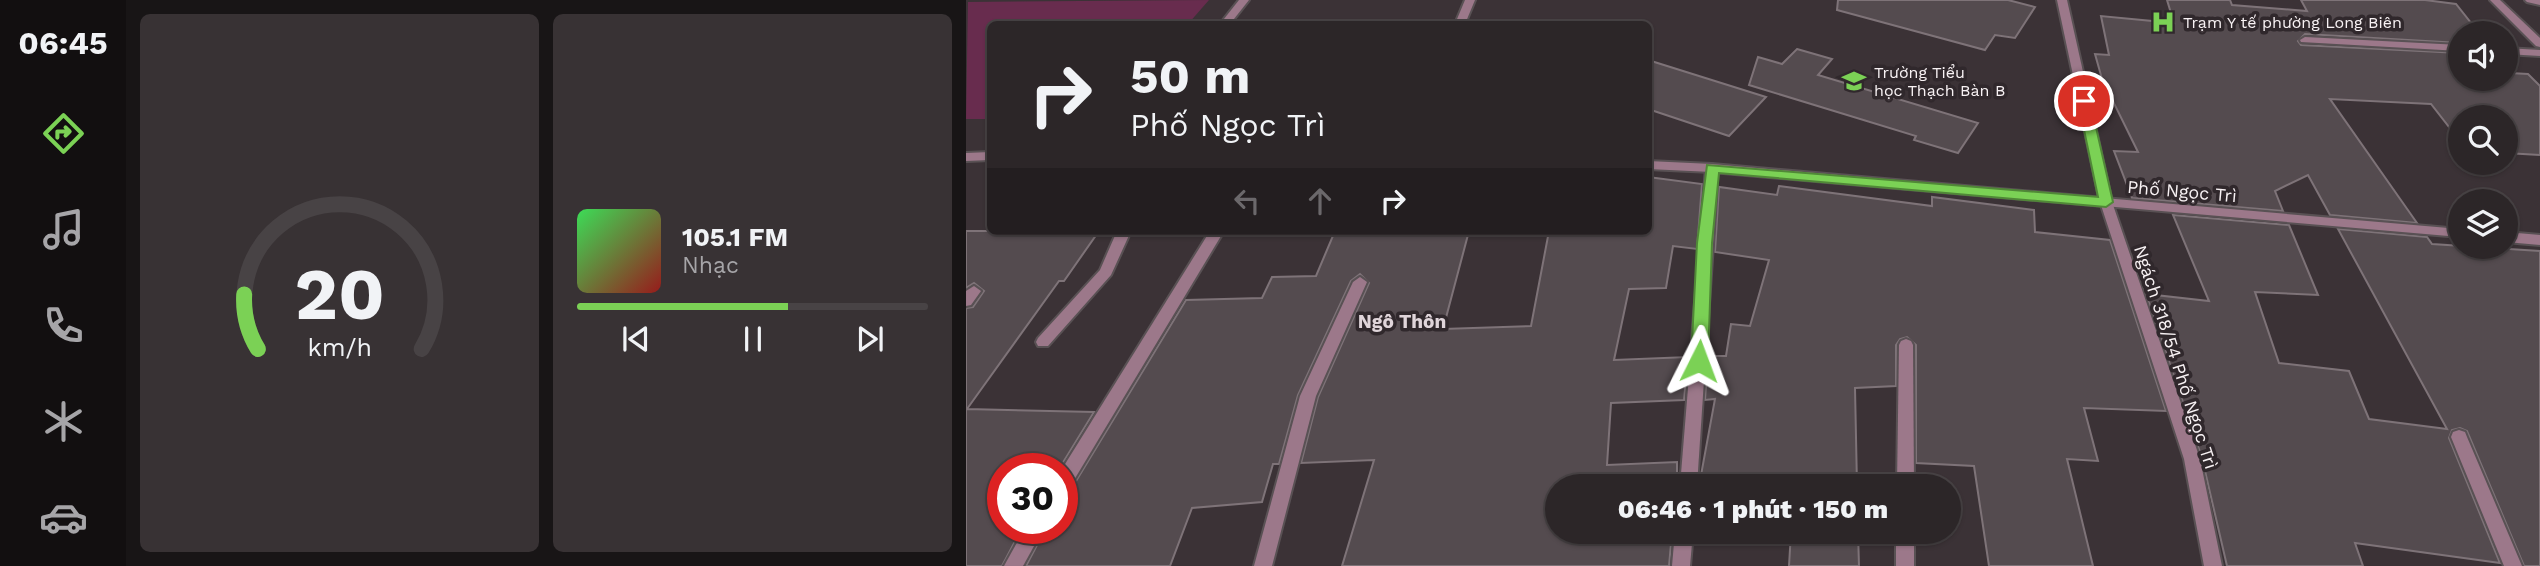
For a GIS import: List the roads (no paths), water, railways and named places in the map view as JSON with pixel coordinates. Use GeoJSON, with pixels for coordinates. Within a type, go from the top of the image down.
{"type":"FeatureCollection","features":[{"type":"Feature","properties":{"kind":"street"},"geometry":{"type":"LineString","coordinates":[[1227,21],[1244,0]]}},
{"type":"Feature","properties":{"kind":"street"},"geometry":{"type":"LineString","coordinates":[[1461,21],[1470,0]]}},
{"type":"Feature","properties":{"kind":"street","name":"Ngách 318/54 Phố Ngọc Trì"},"geometry":{"type":"LineString","coordinates":[[2062,0],[2106,202],[2192,459],[2213,566]]}},
{"type":"Feature","properties":{"kind":"street"},"geometry":{"type":"LineString","coordinates":[[2495,0],[2540,44]]}},
{"type":"Feature","properties":{"kind":"street"},"geometry":{"type":"LineString","coordinates":[[2530,0],[2540,2]]}},
{"type":"Feature","properties":{"kind":"street"},"geometry":{"type":"LineString","coordinates":[[2305,40],[2448,47]]}},
{"type":"Feature","properties":{"kind":"street"},"geometry":{"type":"LineString","coordinates":[[2518,51],[2540,52]]}},
{"type":"Feature","properties":{"kind":"street"},"geometry":{"type":"LineString","coordinates":[[966,157],[987,156]]}},
{"type":"Feature","properties":{"kind":"street","name":"Phố Ngọc Trì"},"geometry":{"type":"LineString","coordinates":[[1652,165],[1712,168],[2448,232]]}},
{"type":"Feature","properties":{"kind":"street"},"geometry":{"type":"LineString","coordinates":[[1689,474],[1712,168]]}},
{"type":"Feature","properties":{"kind":"street"},"geometry":{"type":"LineString","coordinates":[[1043,342],[1105,272],[1122,235]]}},
{"type":"Feature","properties":{"kind":"street"},"geometry":{"type":"LineString","coordinates":[[1078,459],[1215,235]]}},
{"type":"Feature","properties":{"kind":"street"},"geometry":{"type":"LineString","coordinates":[[2518,238],[2540,240]]}},
{"type":"Feature","properties":{"kind":"street"},"geometry":{"type":"LineString","coordinates":[[1263,566],[1308,396],[1360,282]]}},
{"type":"Feature","properties":{"kind":"street"},"geometry":{"type":"LineString","coordinates":[[1906,345],[1906,474]]}},
{"type":"Feature","properties":{"kind":"street"},"geometry":{"type":"LineString","coordinates":[[2459,437],[2513,566]]}},
{"type":"Feature","properties":{"kind":"street"},"geometry":{"type":"LineString","coordinates":[[1013,566],[1026,544]]}},
{"type":"Feature","properties":{"kind":"street"},"geometry":{"type":"LineString","coordinates":[[1681,566],[1683,544]]}},
{"type":"Feature","properties":{"kind":"street"},"geometry":{"type":"LineString","coordinates":[[1905,544],[1905,566]]}},
{"type":"Feature","properties":{"kind":"place","name":"Trạm Y tế phường Long Biên"},"geometry":{"type":"Point","coordinates":[2163,22]}},
{"type":"Feature","properties":{"kind":"place","name":"Trường Tiểu học Thạch Bàn B"},"geometry":{"type":"Point","coordinates":[1854,81]}},
{"type":"Feature","properties":{"kind":"district","name":"Ngô Thôn"},"geometry":{"type":"Point","coordinates":[1402,321]}}]}
